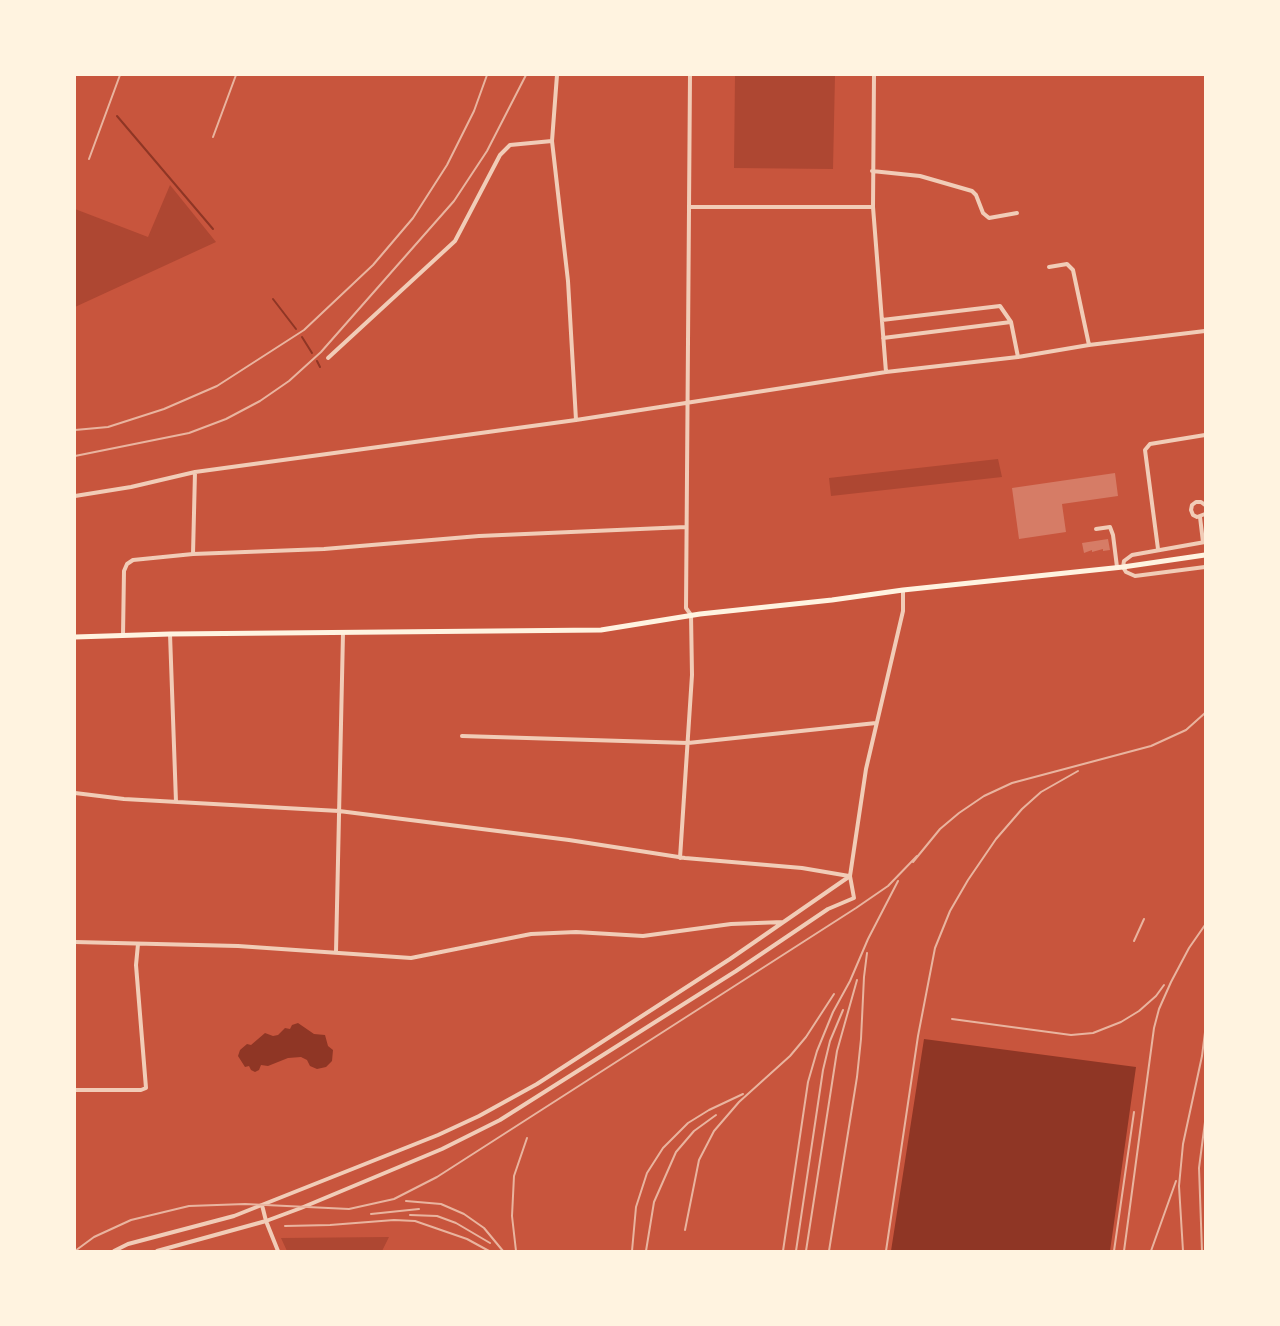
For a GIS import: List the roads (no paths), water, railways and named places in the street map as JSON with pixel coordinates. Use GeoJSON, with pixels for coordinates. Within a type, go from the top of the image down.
{"type":"FeatureCollection","features":[{"type":"Feature","properties":{"kind":"main road"},"geometry":{"type":"LineString","coordinates":[[75,637],[601,630],[691,615],[1120,567],[1205,555]]}},
{"type":"Feature","properties":{"kind":"street"},"geometry":{"type":"LineString","coordinates":[[558,75],[552,141],[568,281],[576,420]]}},
{"type":"Feature","properties":{"kind":"street"},"geometry":{"type":"LineString","coordinates":[[680,858],[692,675],[691,615],[686,608],[690,75]]}},
{"type":"Feature","properties":{"kind":"street"},"geometry":{"type":"LineString","coordinates":[[874,75],[873,207],[886,372]]}},
{"type":"Feature","properties":{"kind":"street"},"geometry":{"type":"LineString","coordinates":[[327,358],[455,241],[501,155],[510,145],[552,141]]}},
{"type":"Feature","properties":{"kind":"street"},"geometry":{"type":"LineString","coordinates":[[872,171],[920,176],[972,191],[983,213],[989,218],[1017,213]]}},
{"type":"Feature","properties":{"kind":"street"},"geometry":{"type":"LineString","coordinates":[[689,207],[873,207]]}},
{"type":"Feature","properties":{"kind":"street"},"geometry":{"type":"LineString","coordinates":[[1049,267],[1067,264],[1073,270],[1089,345]]}},
{"type":"Feature","properties":{"kind":"street"},"geometry":{"type":"LineString","coordinates":[[882,320],[1000,306],[1011,322],[1018,357]]}},
{"type":"Feature","properties":{"kind":"street"},"geometry":{"type":"LineString","coordinates":[[883,338],[1011,322]]}},
{"type":"Feature","properties":{"kind":"street"},"geometry":{"type":"LineString","coordinates":[[75,496],[131,487],[195,472],[576,420],[886,372],[1018,357],[1089,345],[1205,331]]}},
{"type":"Feature","properties":{"kind":"street"},"geometry":{"type":"LineString","coordinates":[[1158,549],[1145,450],[1147,446],[1154,443],[1205,435]]}},
{"type":"Feature","properties":{"kind":"street"},"geometry":{"type":"LineString","coordinates":[[193,554],[195,472]]}},
{"type":"Feature","properties":{"kind":"street"},"geometry":{"type":"LineString","coordinates":[[1200,518],[1191,513],[1192,505],[1198,502],[1205,505]]}},
{"type":"Feature","properties":{"kind":"street"},"geometry":{"type":"LineString","coordinates":[[1200,518],[1205,514]]}},
{"type":"Feature","properties":{"kind":"street"},"geometry":{"type":"LineString","coordinates":[[1120,567],[1129,556],[1204,542],[1200,518]]}},
{"type":"Feature","properties":{"kind":"street"},"geometry":{"type":"LineString","coordinates":[[123,635],[124,571],[126,564],[133,560],[193,554],[324,549],[479,537],[686,527]]}},
{"type":"Feature","properties":{"kind":"street"},"geometry":{"type":"LineString","coordinates":[[1096,529],[1110,527],[1120,567],[1135,576],[1205,567]]}},
{"type":"Feature","properties":{"kind":"street"},"geometry":{"type":"LineString","coordinates":[[157,1251],[266,1221],[442,1149],[500,1120],[736,971],[828,909],[854,898],[850,876],[866,769],[903,611],[903,590]]}},
{"type":"Feature","properties":{"kind":"street"},"geometry":{"type":"LineString","coordinates":[[336,952],[343,633]]}},
{"type":"Feature","properties":{"kind":"street"},"geometry":{"type":"LineString","coordinates":[[170,634],[176,802]]}},
{"type":"Feature","properties":{"kind":"street"},"geometry":{"type":"LineString","coordinates":[[462,736],[688,743],[876,723]]}},
{"type":"Feature","properties":{"kind":"street"},"geometry":{"type":"LineString","coordinates":[[75,794],[124,799],[339,811],[569,840],[680,858],[802,868],[850,876]]}},
{"type":"Feature","properties":{"kind":"street"},"geometry":{"type":"LineString","coordinates":[[114,1251],[128,1244],[225,1219],[438,1135],[479,1116],[537,1084],[850,876]]}},
{"type":"Feature","properties":{"kind":"street"},"geometry":{"type":"LineString","coordinates":[[75,942],[238,946],[411,958],[531,934],[576,932],[643,936],[731,924],[784,922]]}},
{"type":"Feature","properties":{"kind":"street"},"geometry":{"type":"LineString","coordinates":[[75,1090],[141,1090],[146,1088],[136,965],[138,944]]}},
{"type":"Feature","properties":{"kind":"street"},"geometry":{"type":"LineString","coordinates":[[262,1205],[278,1251]]}},
{"type":"Feature","properties":{"kind":"waterway"},"geometry":{"type":"LineString","coordinates":[[117,116],[213,229]]}},
{"type":"Feature","properties":{"kind":"waterway"},"geometry":{"type":"LineString","coordinates":[[273,299],[296,329]]}},
{"type":"Feature","properties":{"kind":"waterway"},"geometry":{"type":"LineString","coordinates":[[302,337],[312,353]]}},
{"type":"Feature","properties":{"kind":"waterway"},"geometry":{"type":"LineString","coordinates":[[317,361],[320,367]]}},
{"type":"Feature","properties":{"kind":"railway"},"geometry":{"type":"LineString","coordinates":[[89,159],[120,75]]}},
{"type":"Feature","properties":{"kind":"railway"},"geometry":{"type":"LineString","coordinates":[[213,137],[236,75]]}},
{"type":"Feature","properties":{"kind":"railway"},"geometry":{"type":"LineString","coordinates":[[75,430],[108,427],[164,409],[217,386],[304,330],[373,265],[413,218],[447,165],[474,111],[487,75]]}},
{"type":"Feature","properties":{"kind":"railway"},"geometry":{"type":"LineString","coordinates":[[75,456],[189,433],[226,419],[260,401],[289,381],[321,352],[454,201],[487,151],[526,75]]}},
{"type":"Feature","properties":{"kind":"railway"},"geometry":{"type":"LineString","coordinates":[[913,862],[940,829],[984,796],[1012,783],[1151,746],[1186,730],[1205,713]]}},
{"type":"Feature","properties":{"kind":"railway"},"geometry":{"type":"LineString","coordinates":[[886,1251],[918,1036],[935,948],[950,911],[996,839],[1022,809],[1041,792],[1078,771]]}},
{"type":"Feature","properties":{"kind":"railway"},"geometry":{"type":"LineString","coordinates":[[75,1251],[94,1237],[131,1220],[189,1206],[245,1204],[349,1209],[394,1199],[437,1177],[856,908],[888,886],[917,856]]}},
{"type":"Feature","properties":{"kind":"railway"},"geometry":{"type":"LineString","coordinates":[[783,1251],[808,1082],[817,1051],[833,1012],[898,881]]}},
{"type":"Feature","properties":{"kind":"railway"},"geometry":{"type":"LineString","coordinates":[[1134,941],[1144,919]]}},
{"type":"Feature","properties":{"kind":"railway"},"geometry":{"type":"LineString","coordinates":[[1124,1251],[1154,1028],[1159,1009],[1171,982],[1189,948],[1205,925]]}},
{"type":"Feature","properties":{"kind":"railway"},"geometry":{"type":"LineString","coordinates":[[829,1251],[857,1077],[867,953]]}},
{"type":"Feature","properties":{"kind":"railway"},"geometry":{"type":"LineString","coordinates":[[806,1251],[837,1051],[857,980]]}},
{"type":"Feature","properties":{"kind":"railway"},"geometry":{"type":"LineString","coordinates":[[952,1019],[1071,1035],[1093,1033],[1121,1022],[1139,1011],[1156,996],[1164,985]]}},
{"type":"Feature","properties":{"kind":"railway"},"geometry":{"type":"LineString","coordinates":[[685,1230],[699,1160],[714,1131],[739,1102],[790,1056],[806,1037],[834,994]]}},
{"type":"Feature","properties":{"kind":"railway"},"geometry":{"type":"LineString","coordinates":[[796,1251],[823,1070],[830,1041],[843,1010]]}},
{"type":"Feature","properties":{"kind":"railway"},"geometry":{"type":"LineString","coordinates":[[1183,1251],[1179,1186],[1183,1144],[1205,1032]]}},
{"type":"Feature","properties":{"kind":"railway"},"geometry":{"type":"LineString","coordinates":[[632,1251],[636,1207],[647,1173],[663,1148],[688,1123],[743,1094]]}},
{"type":"Feature","properties":{"kind":"railway"},"geometry":{"type":"LineString","coordinates":[[1114,1251],[1134,1112]]}},
{"type":"Feature","properties":{"kind":"railway"},"geometry":{"type":"LineString","coordinates":[[646,1251],[654,1202],[676,1152],[694,1131],[716,1115]]}},
{"type":"Feature","properties":{"kind":"railway"},"geometry":{"type":"LineString","coordinates":[[1202,1251],[1199,1168],[1205,1122]]}},
{"type":"Feature","properties":{"kind":"railway"},"geometry":{"type":"LineString","coordinates":[[516,1251],[512,1216],[514,1176],[527,1138]]}},
{"type":"Feature","properties":{"kind":"railway"},"geometry":{"type":"LineString","coordinates":[[1151,1251],[1176,1181]]}},
{"type":"Feature","properties":{"kind":"railway"},"geometry":{"type":"LineString","coordinates":[[406,1201],[441,1204],[464,1214],[484,1228],[503,1251]]}},
{"type":"Feature","properties":{"kind":"railway"},"geometry":{"type":"LineString","coordinates":[[371,1214],[419,1209]]}},
{"type":"Feature","properties":{"kind":"railway"},"geometry":{"type":"LineString","coordinates":[[410,1215],[437,1216],[456,1223],[490,1243]]}},
{"type":"Feature","properties":{"kind":"railway"},"geometry":{"type":"LineString","coordinates":[[285,1226],[394,1220],[415,1221],[467,1239],[489,1251]]}}]}
